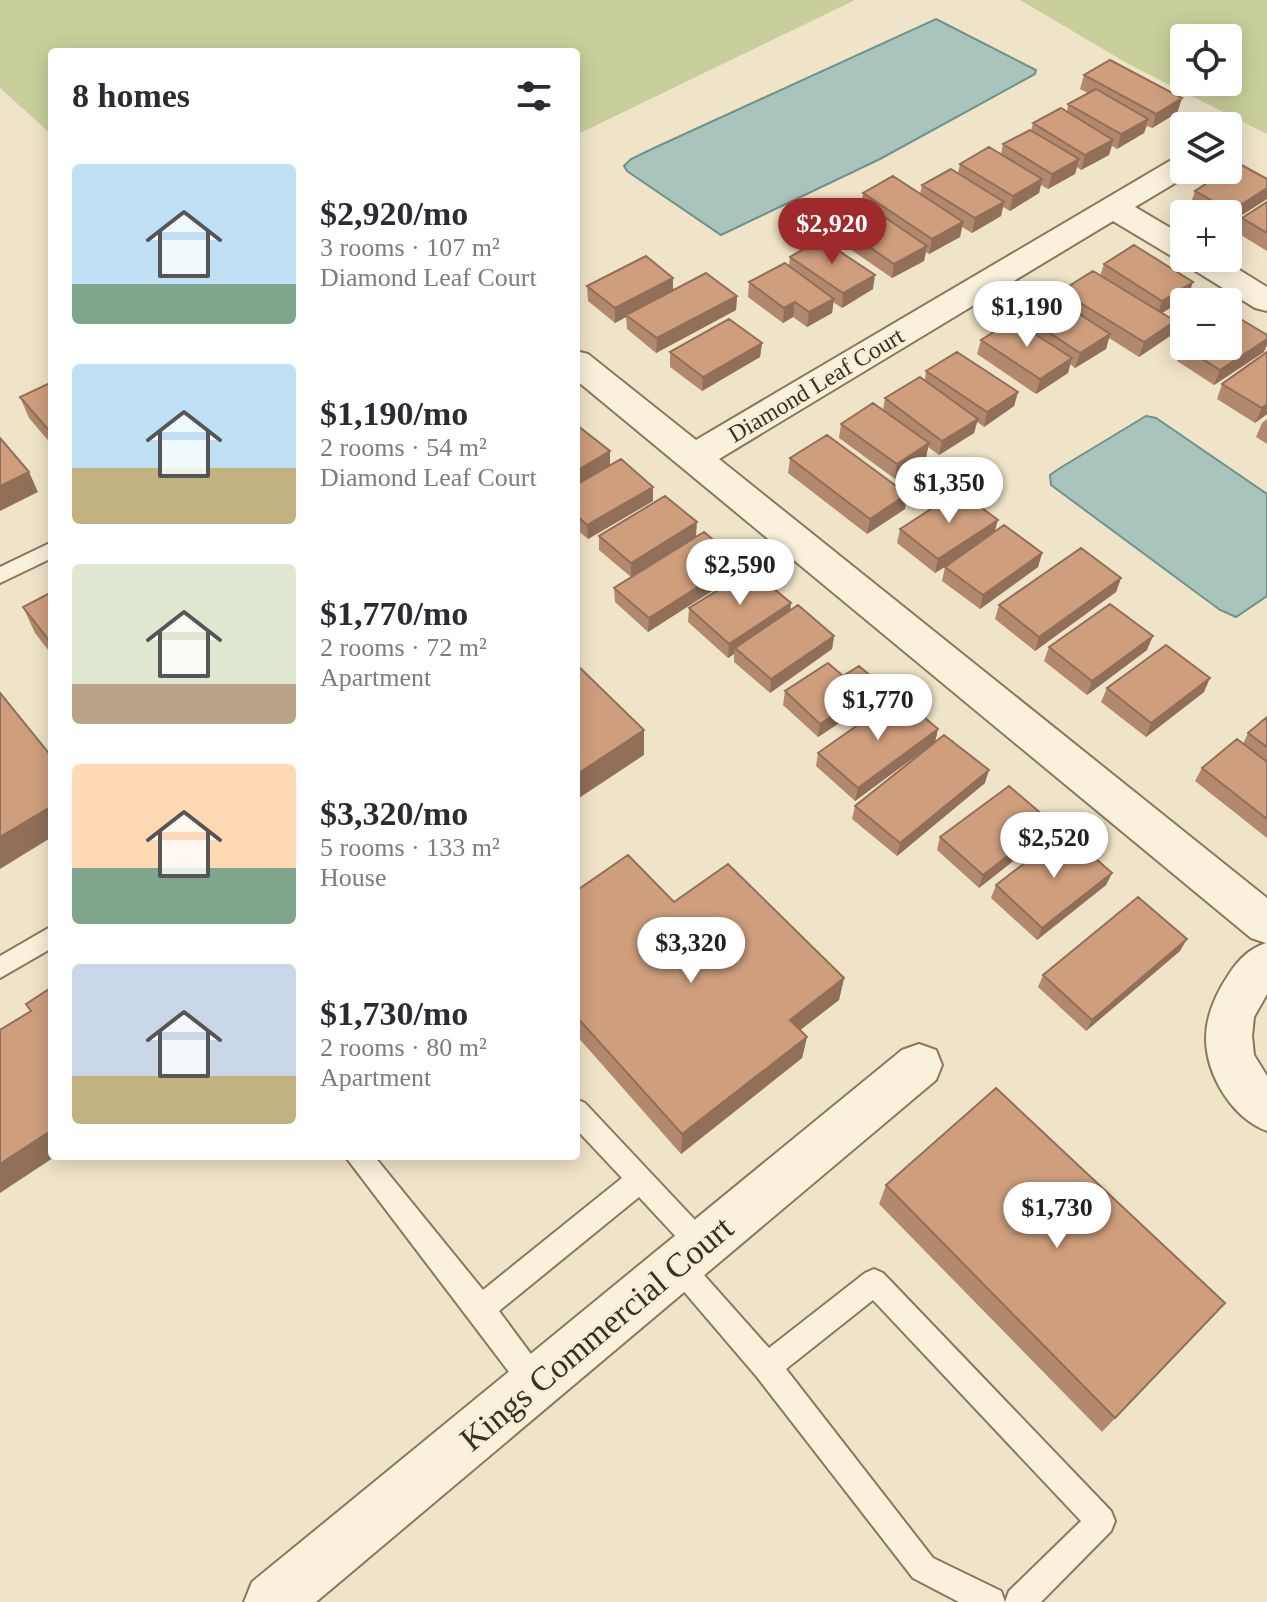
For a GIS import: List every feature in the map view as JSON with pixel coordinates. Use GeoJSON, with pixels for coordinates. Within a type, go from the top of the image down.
{"type":"FeatureCollection","features":[{"type":"Feature","properties":{"kind":"street","name":"Diamond Leaf Court"},"geometry":{"type":"LineString","coordinates":[[695,457],[1170,173]]}},
{"type":"Feature","properties":{"kind":"street"},"geometry":{"type":"LineString","coordinates":[[1113,207],[1170,242]]}},
{"type":"Feature","properties":{"kind":"street"},"geometry":{"type":"LineString","coordinates":[[1220,272],[1267,301]]}},
{"type":"Feature","properties":{"kind":"street"},"geometry":{"type":"LineString","coordinates":[[580,365],[1267,924]]}},
{"type":"Feature","properties":{"kind":"street"},"geometry":{"type":"LineString","coordinates":[[1267,962],[1238,998],[1229,1019],[1228,1045],[1238,1071],[1267,1109]]}},
{"type":"Feature","properties":{"kind":"street","name":"Kings Commercial Court"},"geometry":{"type":"LineString","coordinates":[[272,1602],[919,1065]]}},
{"type":"Feature","properties":{"kind":"lane"},"geometry":{"type":"LineString","coordinates":[[0,576],[48,551]]}},
{"type":"Feature","properties":{"kind":"lane"},"geometry":{"type":"LineString","coordinates":[[0,968],[48,938]]}},
{"type":"Feature","properties":{"kind":"lane"},"geometry":{"type":"LineString","coordinates":[[580,1115],[639,1180],[767,1367],[923,1568],[990,1602]]}},
{"type":"Feature","properties":{"kind":"lane"},"geometry":{"type":"LineString","coordinates":[[361,1160],[481,1309],[535,1383]]}},
{"type":"Feature","properties":{"kind":"lane"},"geometry":{"type":"LineString","coordinates":[[481,1309],[639,1180]]}},
{"type":"Feature","properties":{"kind":"lane"},"geometry":{"type":"LineString","coordinates":[[767,1367],[874,1282],[1101,1521],[1020,1602]]}},
{"type":"Feature","properties":{"kind":"green space"},"geometry":{"type":"Polygon","coordinates":[[[0,0],[855,0],[580,133],[580,48],[48,48],[48,131],[0,88],[0,0]]]}},
{"type":"Feature","properties":{"kind":"green space"},"geometry":{"type":"Polygon","coordinates":[[[1020,0],[1267,0],[1267,134],[1242,121],[1242,112],[1223,112],[1192,96],[1242,96],[1242,24],[1170,24],[1170,85],[1020,0]]]}},
{"type":"Feature","properties":{"kind":"water"},"geometry":{"type":"Polygon","coordinates":[[[936,19],[1036,70],[1035,74],[880,159],[721,235],[624,166],[631,159],[654,148],[936,19]]]}},
{"type":"Feature","properties":{"kind":"water"},"geometry":{"type":"Polygon","coordinates":[[[1146,416],[1156,418],[1267,494],[1267,596],[1236,617],[1220,610],[1051,485],[1050,475],[1146,416]]]}},
{"type":"Feature","properties":{"kind":"building"},"geometry":{"type":"Polygon","coordinates":[[[1110,60],[1170,92],[1170,96],[1182,98],[1156,114],[1084,75],[1110,60]]]}},
{"type":"Feature","properties":{"kind":"building"},"geometry":{"type":"Polygon","coordinates":[[[1096,89],[1148,119],[1121,134],[1068,104],[1096,89]]]}},
{"type":"Feature","properties":{"kind":"building"},"geometry":{"type":"Polygon","coordinates":[[[1061,108],[1113,140],[1085,155],[1033,123],[1061,108]]]}},
{"type":"Feature","properties":{"kind":"building"},"geometry":{"type":"Polygon","coordinates":[[[1030,130],[1079,159],[1052,174],[1003,144],[1030,130]]]}},
{"type":"Feature","properties":{"kind":"building"},"geometry":{"type":"Polygon","coordinates":[[[989,147],[1042,179],[1013,196],[960,164],[989,147]]]}},
{"type":"Feature","properties":{"kind":"building"},"geometry":{"type":"Polygon","coordinates":[[[1242,165],[1267,179],[1267,188],[1242,204],[1242,200],[1211,200],[1195,191],[1206,184],[1242,184],[1242,165]]]}},
{"type":"Feature","properties":{"kind":"building"},"geometry":{"type":"Polygon","coordinates":[[[951,169],[1004,202],[975,218],[922,185],[951,169]]]}},
{"type":"Feature","properties":{"kind":"building"},"geometry":{"type":"Polygon","coordinates":[[[893,176],[963,222],[932,239],[863,193],[893,176]]]}},
{"type":"Feature","properties":{"kind":"building"},"geometry":{"type":"Polygon","coordinates":[[[1267,202],[1267,233],[1242,218],[1267,202]]]}},
{"type":"Feature","properties":{"kind":"building"},"geometry":{"type":"Polygon","coordinates":[[[874,210],[927,246],[894,264],[842,228],[874,210]]]}},
{"type":"Feature","properties":{"kind":"building"},"geometry":{"type":"Polygon","coordinates":[[[821,239],[875,275],[843,293],[790,257],[821,239]]]}},
{"type":"Feature","properties":{"kind":"building"},"geometry":{"type":"Polygon","coordinates":[[[1134,245],[1170,268],[1170,272],[1177,272],[1193,282],[1183,288],[1170,288],[1170,296],[1162,301],[1104,264],[1134,245]]]}},
{"type":"Feature","properties":{"kind":"building"},"geometry":{"type":"Polygon","coordinates":[[[646,256],[673,278],[615,308],[587,286],[646,256]]]}},
{"type":"Feature","properties":{"kind":"building"},"geometry":{"type":"Polygon","coordinates":[[[785,263],[834,299],[809,312],[795,302],[784,308],[749,282],[785,263]]]}},
{"type":"Feature","properties":{"kind":"building"},"geometry":{"type":"Polygon","coordinates":[[[1093,271],[1170,318],[1170,324],[1144,342],[1061,291],[1093,271]]]}},
{"type":"Feature","properties":{"kind":"building"},"geometry":{"type":"Polygon","coordinates":[[[706,273],[737,296],[657,338],[626,315],[706,273]]]}},
{"type":"Feature","properties":{"kind":"building"},"geometry":{"type":"Polygon","coordinates":[[[1050,295],[1110,334],[1080,353],[1020,313],[1050,295]]]}},
{"type":"Feature","properties":{"kind":"building"},"geometry":{"type":"Polygon","coordinates":[[[729,319],[762,343],[703,377],[670,352],[729,319]]]}},
{"type":"Feature","properties":{"kind":"building"},"geometry":{"type":"Polygon","coordinates":[[[1013,320],[1072,358],[1040,379],[981,340],[1013,320]]]}},
{"type":"Feature","properties":{"kind":"building"},"geometry":{"type":"Polygon","coordinates":[[[1242,320],[1267,335],[1267,339],[1242,355],[1242,320]]]}},
{"type":"Feature","properties":{"kind":"building"},"geometry":{"type":"Polygon","coordinates":[[[957,352],[1018,392],[987,412],[926,371],[957,352]]]}},
{"type":"Feature","properties":{"kind":"building"},"geometry":{"type":"Polygon","coordinates":[[[1267,352],[1267,404],[1262,408],[1222,384],[1267,352]]]}},
{"type":"Feature","properties":{"kind":"building"},"geometry":{"type":"Polygon","coordinates":[[[1204,360],[1235,360],[1220,370],[1204,360]]]}},
{"type":"Feature","properties":{"kind":"building"},"geometry":{"type":"Polygon","coordinates":[[[920,377],[978,419],[942,441],[885,398],[920,377]]]}},
{"type":"Feature","properties":{"kind":"building"},"geometry":{"type":"Polygon","coordinates":[[[48,384],[48,429],[20,397],[48,384]]]}},
{"type":"Feature","properties":{"kind":"building"},"geometry":{"type":"Polygon","coordinates":[[[873,403],[929,443],[897,464],[841,424],[873,403]]]}},
{"type":"Feature","properties":{"kind":"building"},"geometry":{"type":"Polygon","coordinates":[[[580,428],[610,451],[580,469],[580,428]]]}},
{"type":"Feature","properties":{"kind":"building"},"geometry":{"type":"Polygon","coordinates":[[[827,435],[907,494],[870,519],[790,458],[827,435]]]}},
{"type":"Feature","properties":{"kind":"building"},"geometry":{"type":"Polygon","coordinates":[[[0,438],[29,472],[0,486],[0,438]]]}},
{"type":"Feature","properties":{"kind":"building"},"geometry":{"type":"Polygon","coordinates":[[[621,459],[653,487],[587,525],[580,519],[580,483],[621,459]]]}},
{"type":"Feature","properties":{"kind":"building"},"geometry":{"type":"Polygon","coordinates":[[[959,491],[998,520],[938,559],[900,529],[959,491]]]}},
{"type":"Feature","properties":{"kind":"building"},"geometry":{"type":"Polygon","coordinates":[[[665,496],[697,522],[631,563],[599,536],[665,496]]]}},
{"type":"Feature","properties":{"kind":"building"},"geometry":{"type":"Polygon","coordinates":[[[1004,525],[1042,553],[983,595],[945,567],[1004,525]]]}},
{"type":"Feature","properties":{"kind":"building"},"geometry":{"type":"Polygon","coordinates":[[[704,532],[738,561],[649,618],[614,588],[704,532]]]}},
{"type":"Feature","properties":{"kind":"building"},"geometry":{"type":"Polygon","coordinates":[[[1081,548],[1121,578],[1039,637],[999,605],[1081,548]]]}},
{"type":"Feature","properties":{"kind":"building"},"geometry":{"type":"Polygon","coordinates":[[[751,570],[791,603],[729,644],[689,608],[751,570]]]}},
{"type":"Feature","properties":{"kind":"building"},"geometry":{"type":"Polygon","coordinates":[[[48,594],[48,639],[23,607],[48,594]]]}},
{"type":"Feature","properties":{"kind":"building"},"geometry":{"type":"Polygon","coordinates":[[[1110,604],[1153,636],[1092,681],[1049,647],[1110,604]]]}},
{"type":"Feature","properties":{"kind":"building"},"geometry":{"type":"Polygon","coordinates":[[[798,605],[834,636],[771,679],[735,648],[798,605]]]}},
{"type":"Feature","properties":{"kind":"building"},"geometry":{"type":"Polygon","coordinates":[[[1166,645],[1210,678],[1151,723],[1107,688],[1166,645]]]}},
{"type":"Feature","properties":{"kind":"building"},"geometry":{"type":"Polygon","coordinates":[[[828,663],[843,676],[859,666],[880,684],[820,724],[785,691],[828,663]]]}},
{"type":"Feature","properties":{"kind":"building"},"geometry":{"type":"Polygon","coordinates":[[[580,668],[644,730],[580,772],[580,668]]]}},
{"type":"Feature","properties":{"kind":"building"},"geometry":{"type":"Polygon","coordinates":[[[0,693],[48,752],[48,808],[0,837],[0,693]]]}},
{"type":"Feature","properties":{"kind":"building"},"geometry":{"type":"Polygon","coordinates":[[[899,696],[938,729],[858,788],[818,753],[899,696]]]}},
{"type":"Feature","properties":{"kind":"building"},"geometry":{"type":"Polygon","coordinates":[[[1267,717],[1267,747],[1248,733],[1267,717]]]}},
{"type":"Feature","properties":{"kind":"building"},"geometry":{"type":"Polygon","coordinates":[[[944,735],[989,770],[900,843],[855,806],[944,735]]]}},
{"type":"Feature","properties":{"kind":"building"},"geometry":{"type":"Polygon","coordinates":[[[1237,739],[1267,762],[1267,819],[1202,768],[1237,739]]]}},
{"type":"Feature","properties":{"kind":"building"},"geometry":{"type":"Polygon","coordinates":[[[1009,786],[1051,822],[983,875],[940,837],[1009,786]]]}},
{"type":"Feature","properties":{"kind":"building"},"geometry":{"type":"Polygon","coordinates":[[[1065,832],[1112,873],[1042,928],[996,885],[1065,832]]]}},
{"type":"Feature","properties":{"kind":"building"},"geometry":{"type":"Polygon","coordinates":[[[628,855],[674,902],[728,864],[844,978],[790,1020],[807,1037],[682,1134],[580,1020],[580,888],[628,855]]]}},
{"type":"Feature","properties":{"kind":"building"},"geometry":{"type":"Polygon","coordinates":[[[1138,897],[1187,939],[1092,1020],[1043,975],[1138,897]]]}},
{"type":"Feature","properties":{"kind":"building"},"geometry":{"type":"Polygon","coordinates":[[[48,990],[48,1133],[0,1164],[0,1030],[31,1011],[26,1004],[48,990]]]}},
{"type":"Feature","properties":{"kind":"building"},"geometry":{"type":"Polygon","coordinates":[[[996,1088],[1225,1303],[1115,1418],[886,1185],[996,1088]]]}}]}
